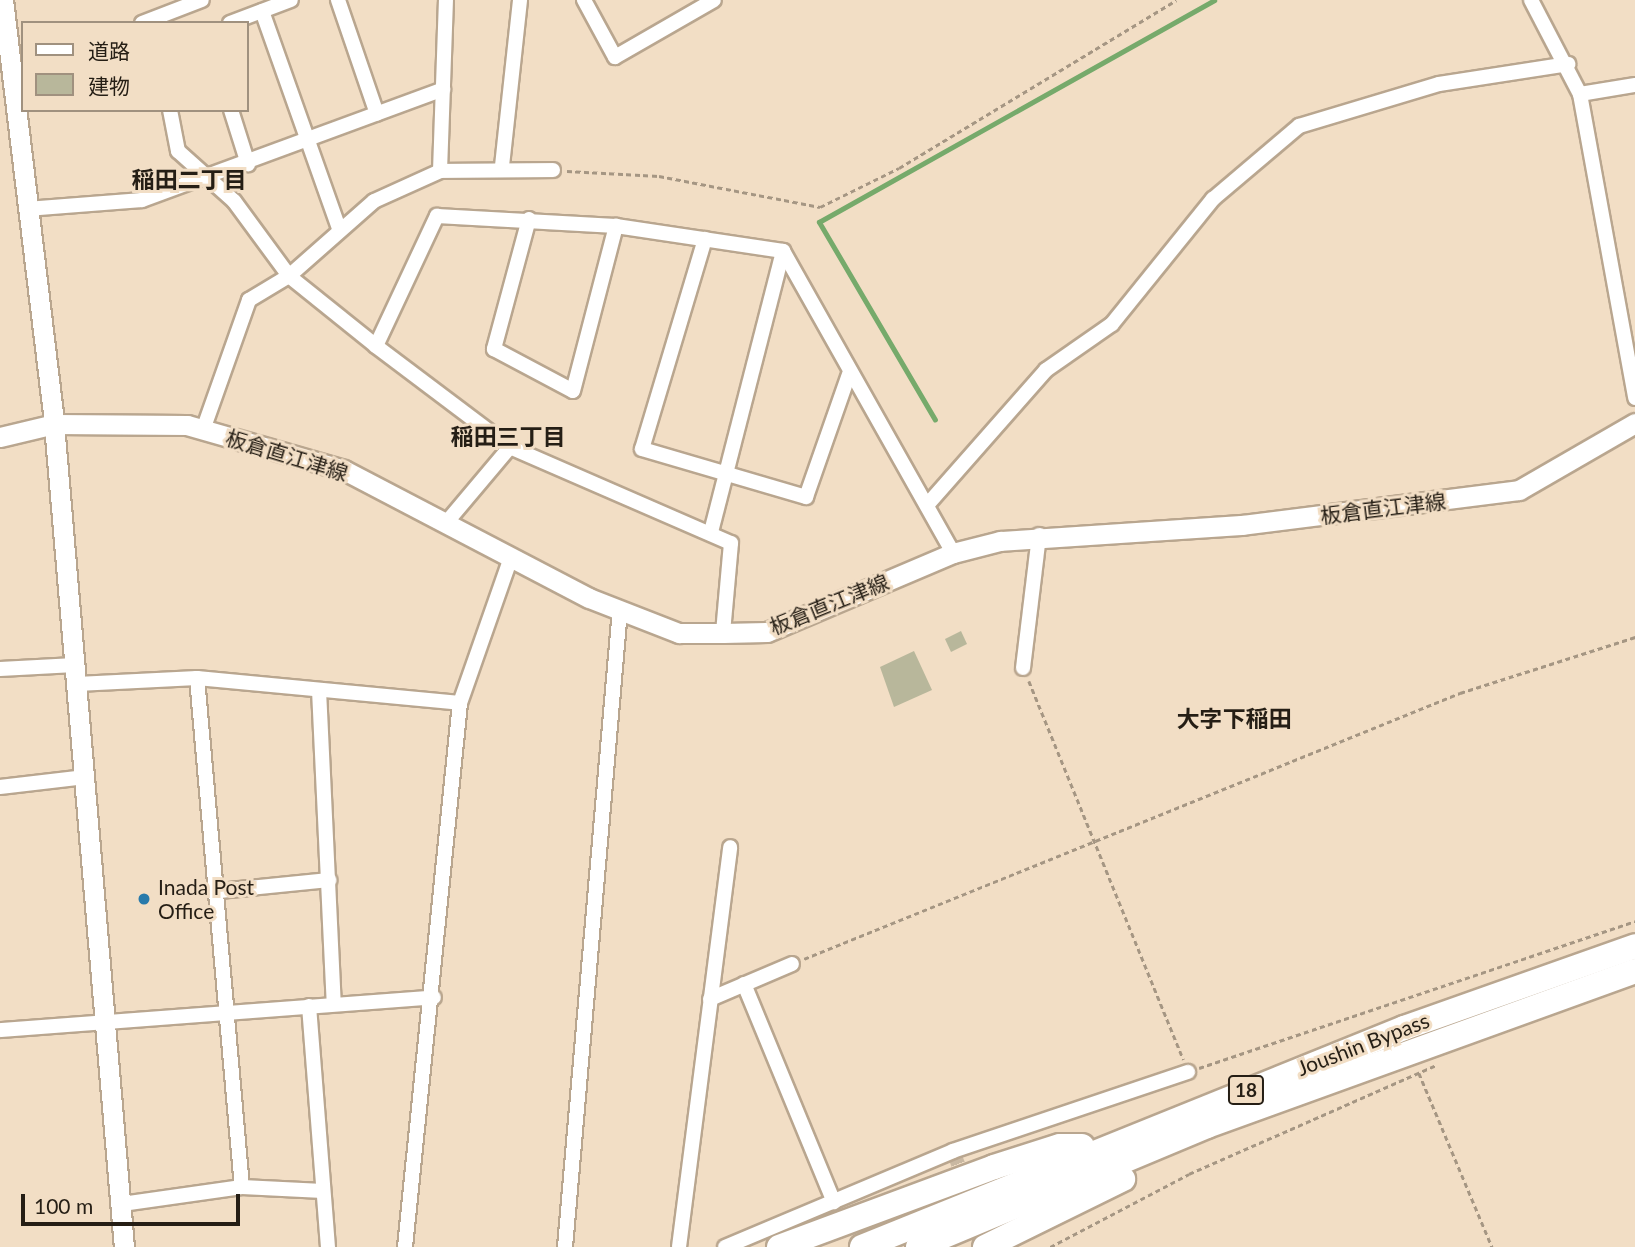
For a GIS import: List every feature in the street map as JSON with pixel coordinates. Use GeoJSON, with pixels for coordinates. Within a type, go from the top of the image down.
{"type":"FeatureCollection","features":[{"type":"Feature","properties":{"kind":"highway","name":"Joushin Bypass"},"geometry":{"type":"LineString","coordinates":[[862,1247],[1103,1146],[1635,946]]}},
{"type":"Feature","properties":{"kind":"highway","name":"Joushin Bypass"},"geometry":{"type":"LineString","coordinates":[[918,1247],[1293,1094],[1635,971]]}},
{"type":"Feature","properties":{"kind":"highway","name":"18"},"geometry":{"type":"LineString","coordinates":[[985,1247],[1293,1094]]}},
{"type":"Feature","properties":{"kind":"highway"},"geometry":{"type":"LineString","coordinates":[[779,1247],[1060,1146],[1103,1146]]}},
{"type":"Feature","properties":{"kind":"main road"},"geometry":{"type":"LineString","coordinates":[[3,0],[12,41],[27,209],[54,424],[124,1247]]}},
{"type":"Feature","properties":{"kind":"main road","name":"板倉直江津線"},"geometry":{"type":"LineString","coordinates":[[0,437],[54,424],[202,430],[344,470],[511,557],[620,610],[679,633],[723,633],[767,632],[953,553],[1039,535],[1242,525],[1519,489],[1635,423]]}},
{"type":"Feature","properties":{"kind":"street"},"geometry":{"type":"LineString","coordinates":[[147,21],[202,0]]}},
{"type":"Feature","properties":{"kind":"street"},"geometry":{"type":"LineString","coordinates":[[235,21],[291,0]]}},
{"type":"Feature","properties":{"kind":"street"},"geometry":{"type":"LineString","coordinates":[[338,0],[377,114]]}},
{"type":"Feature","properties":{"kind":"street"},"geometry":{"type":"LineString","coordinates":[[440,171],[446,0]]}},
{"type":"Feature","properties":{"kind":"street"},"geometry":{"type":"LineString","coordinates":[[502,166],[520,0]]}},
{"type":"Feature","properties":{"kind":"street"},"geometry":{"type":"LineString","coordinates":[[584,0],[615,57],[689,6],[714,0]]}},
{"type":"Feature","properties":{"kind":"street"},"geometry":{"type":"LineString","coordinates":[[1531,0],[1568,64],[1580,94],[1635,398]]}},
{"type":"Feature","properties":{"kind":"street"},"geometry":{"type":"LineString","coordinates":[[262,11],[312,139],[339,229]]}},
{"type":"Feature","properties":{"kind":"street"},"geometry":{"type":"LineString","coordinates":[[928,504],[1046,370],[1112,324],[1213,199],[1299,126],[1439,84],[1568,64]]}},
{"type":"Feature","properties":{"kind":"street"},"geometry":{"type":"LineString","coordinates":[[1580,94],[1635,85]]}},
{"type":"Feature","properties":{"kind":"street"},"geometry":{"type":"LineString","coordinates":[[27,209],[142,200],[211,178],[443,89]]}},
{"type":"Feature","properties":{"kind":"street"},"geometry":{"type":"LineString","coordinates":[[170,112],[178,151],[211,178],[289,275],[376,346],[510,447],[647,511],[711,532],[731,542],[723,633]]}},
{"type":"Feature","properties":{"kind":"street"},"geometry":{"type":"LineString","coordinates":[[232,112],[248,164]]}},
{"type":"Feature","properties":{"kind":"street"},"geometry":{"type":"LineString","coordinates":[[202,430],[249,300],[289,275],[374,201],[440,171],[502,166],[553,170]]}},
{"type":"Feature","properties":{"kind":"street"},"geometry":{"type":"LineString","coordinates":[[376,346],[437,216],[529,219],[616,226],[783,251]]}},
{"type":"Feature","properties":{"kind":"street"},"geometry":{"type":"LineString","coordinates":[[529,219],[494,349],[573,391],[616,226]]}},
{"type":"Feature","properties":{"kind":"street"},"geometry":{"type":"LineString","coordinates":[[705,239],[642,449],[727,471],[806,496],[849,374]]}},
{"type":"Feature","properties":{"kind":"street"},"geometry":{"type":"LineString","coordinates":[[783,251],[849,374],[928,504],[953,553]]}},
{"type":"Feature","properties":{"kind":"street"},"geometry":{"type":"LineString","coordinates":[[711,532],[783,251]]}},
{"type":"Feature","properties":{"kind":"street"},"geometry":{"type":"LineString","coordinates":[[446,523],[510,447]]}},
{"type":"Feature","properties":{"kind":"street"},"geometry":{"type":"LineString","coordinates":[[1023,668],[1039,535]]}},
{"type":"Feature","properties":{"kind":"street"},"geometry":{"type":"LineString","coordinates":[[405,1247],[434,997],[460,703],[511,557]]}},
{"type":"Feature","properties":{"kind":"street"},"geometry":{"type":"LineString","coordinates":[[565,1247],[620,610]]}},
{"type":"Feature","properties":{"kind":"street"},"geometry":{"type":"LineString","coordinates":[[0,669],[197,678],[460,703]]}},
{"type":"Feature","properties":{"kind":"street"},"geometry":{"type":"LineString","coordinates":[[197,678],[219,891],[226,1013],[242,1187]]}},
{"type":"Feature","properties":{"kind":"street"},"geometry":{"type":"LineString","coordinates":[[319,690],[334,1004]]}},
{"type":"Feature","properties":{"kind":"street"},"geometry":{"type":"LineString","coordinates":[[0,787],[85,777]]}},
{"type":"Feature","properties":{"kind":"street"},"geometry":{"type":"LineString","coordinates":[[678,1247],[730,848]]}},
{"type":"Feature","properties":{"kind":"street"},"geometry":{"type":"LineString","coordinates":[[219,891],[329,880]]}},
{"type":"Feature","properties":{"kind":"street"},"geometry":{"type":"LineString","coordinates":[[710,999],[792,964]]}},
{"type":"Feature","properties":{"kind":"street"},"geometry":{"type":"LineString","coordinates":[[744,984],[834,1202]]}},
{"type":"Feature","properties":{"kind":"street"},"geometry":{"type":"LineString","coordinates":[[0,1031],[106,1019],[434,997]]}},
{"type":"Feature","properties":{"kind":"street"},"geometry":{"type":"LineString","coordinates":[[309,1006],[328,1247]]}},
{"type":"Feature","properties":{"kind":"street"},"geometry":{"type":"LineString","coordinates":[[725,1247],[1027,1124],[1188,1072]]}},
{"type":"Feature","properties":{"kind":"street"},"geometry":{"type":"LineString","coordinates":[[122,1204],[242,1187],[323,1191]]}},
{"type":"Feature","properties":{"kind":"path"},"geometry":{"type":"LineString","coordinates":[[553,170],[659,176],[820,207],[899,168],[1176,0]]}},
{"type":"Feature","properties":{"kind":"path"},"geometry":{"type":"LineString","coordinates":[[792,964],[1460,693],[1635,637]]}},
{"type":"Feature","properties":{"kind":"path"},"geometry":{"type":"LineString","coordinates":[[1023,668],[1188,1072],[1635,921]]}},
{"type":"Feature","properties":{"kind":"path"},"geometry":{"type":"LineString","coordinates":[[1050,1247],[1189,1174],[1419,1073],[1492,1247]]}},
{"type":"Feature","properties":{"kind":"building"},"geometry":{"type":"Polygon","coordinates":[[[961,631],[967,644],[951,652],[945,639],[961,631]]]}},
{"type":"Feature","properties":{"kind":"building"},"geometry":{"type":"Polygon","coordinates":[[[914,651],[932,690],[894,707],[880,667],[914,651]]]}},
{"type":"Feature","properties":{"kind":"waterway"},"geometry":{"type":"LineString","coordinates":[[935,420],[819,222],[1214,0]]}},
{"type":"Feature","properties":{"kind":"tunnel"},"geometry":{"type":"LineString","coordinates":[[953,1151],[990,1247]]}},
{"type":"Feature","properties":{"kind":"place","name":"Inada Post Office"},"geometry":{"type":"Point","coordinates":[144,899]}},
{"type":"Feature","properties":{"kind":"district","name":"稲田二丁目"},"geometry":{"type":"Point","coordinates":[189,179]}},
{"type":"Feature","properties":{"kind":"district","name":"稲田三丁目"},"geometry":{"type":"Point","coordinates":[508,436]}},
{"type":"Feature","properties":{"kind":"district","name":"大字下稲田"},"geometry":{"type":"Point","coordinates":[1234,718]}}]}
